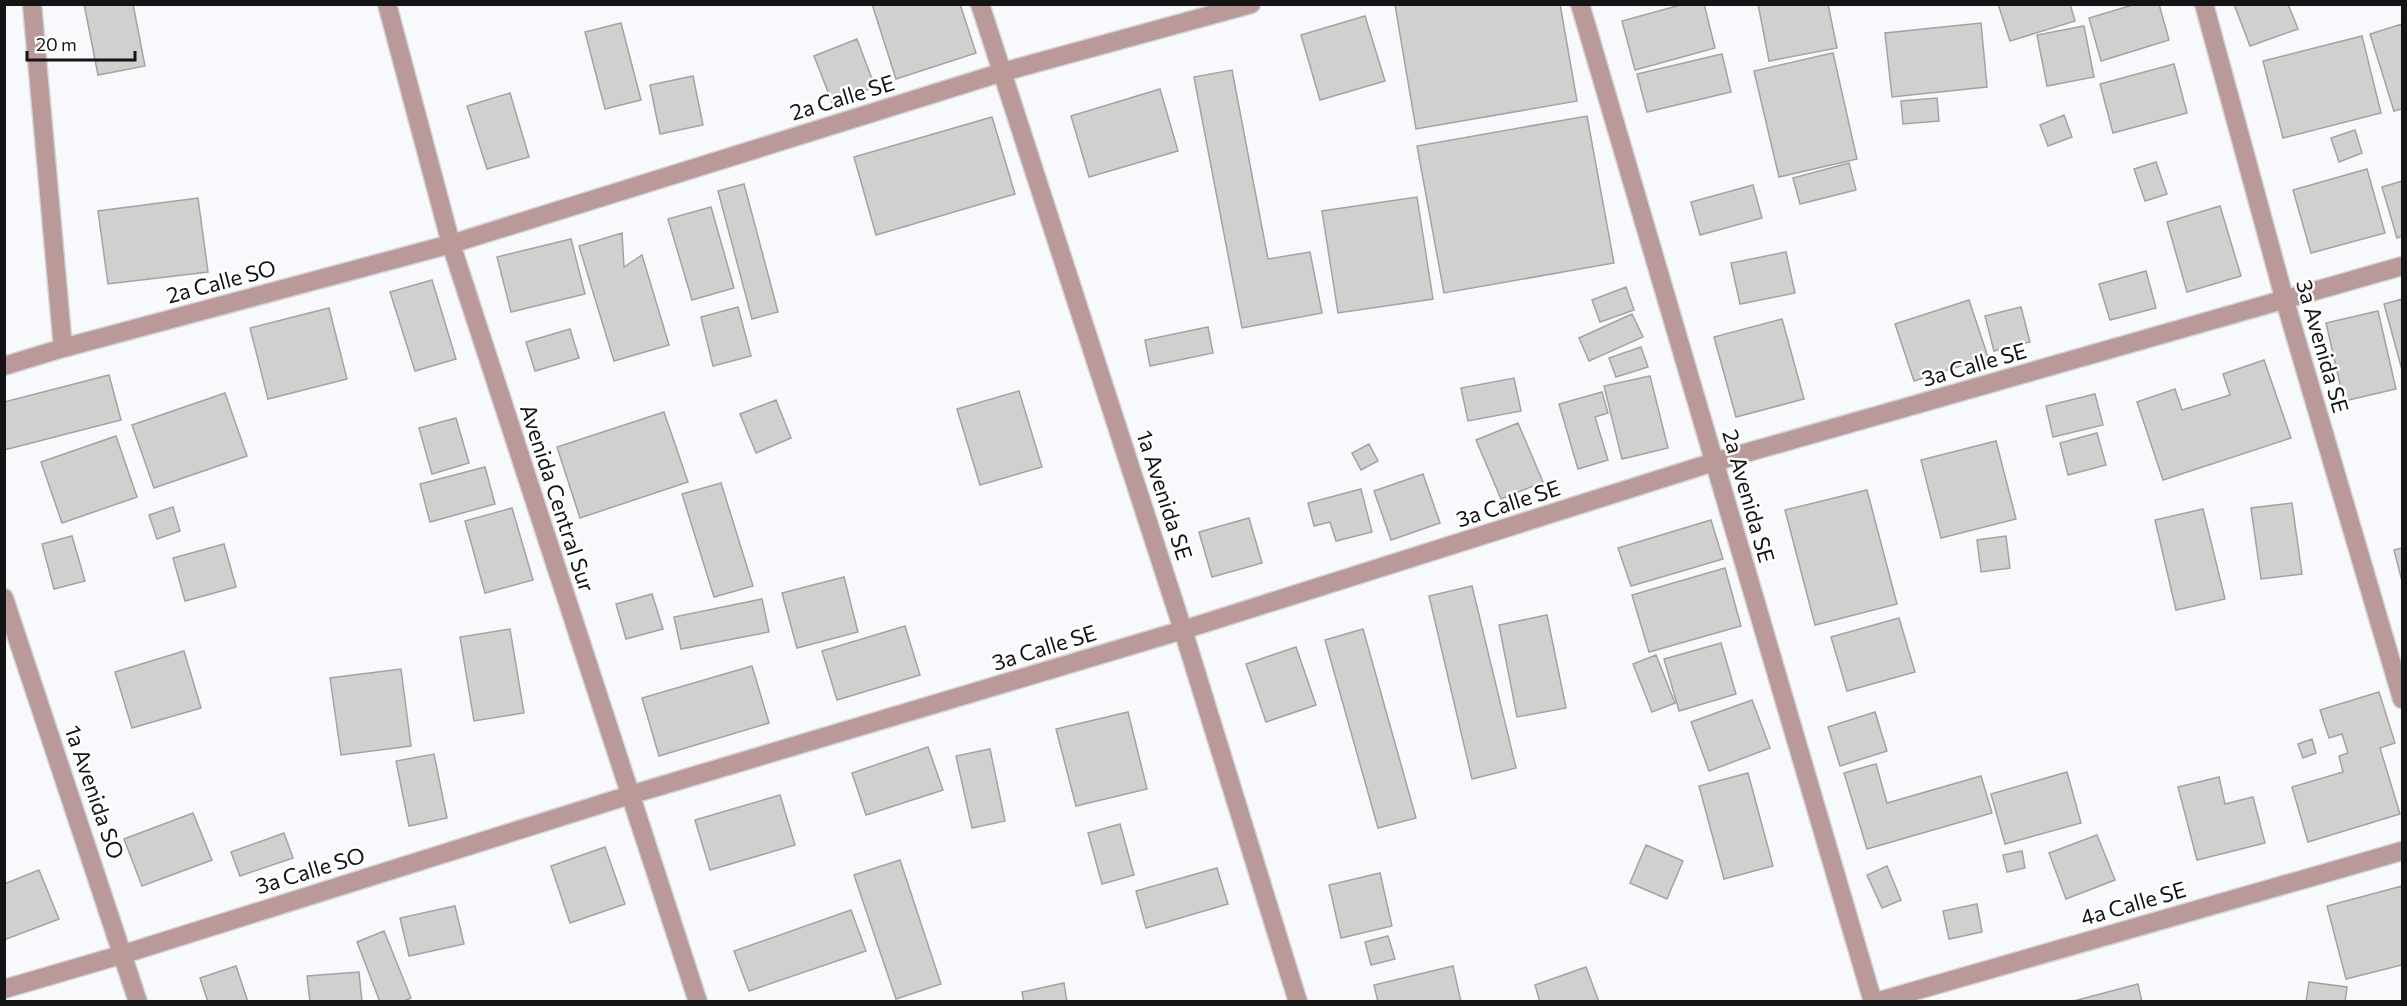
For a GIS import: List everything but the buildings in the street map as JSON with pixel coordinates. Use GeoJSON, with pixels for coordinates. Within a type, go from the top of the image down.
{"type":"FeatureCollection","features":[{"type":"Feature","properties":{"kind":"street"},"geometry":{"type":"LineString","coordinates":[[32,4],[63,348]]}},
{"type":"Feature","properties":{"kind":"street","name":"Avenida Central Sur"},"geometry":{"type":"LineString","coordinates":[[387,4],[451,244],[698,1002]]}},
{"type":"Feature","properties":{"kind":"street","name":"1a Avenida SE"},"geometry":{"type":"LineString","coordinates":[[980,4],[1183,630],[1298,1002]]}},
{"type":"Feature","properties":{"kind":"street","name":"2a Calle SE"},"geometry":{"type":"LineString","coordinates":[[451,244],[1003,72],[1251,4]]}},
{"type":"Feature","properties":{"kind":"street","name":"2a Avenida SE"},"geometry":{"type":"LineString","coordinates":[[1580,4],[1875,1002]]}},
{"type":"Feature","properties":{"kind":"street","name":"3a Avenida SE"},"geometry":{"type":"LineString","coordinates":[[2204,4],[2285,301],[2403,699]]}},
{"type":"Feature","properties":{"kind":"street","name":"2a Calle SO"},"geometry":{"type":"LineString","coordinates":[[4,366],[63,348],[451,244]]}},
{"type":"Feature","properties":{"kind":"street","name":"3a Calle SE"},"geometry":{"type":"LineString","coordinates":[[630,795],[1183,630],[1714,462],[2403,266]]}},
{"type":"Feature","properties":{"kind":"street","name":"1a Avenida SO"},"geometry":{"type":"LineString","coordinates":[[4,598],[124,954],[138,1002]]}},
{"type":"Feature","properties":{"kind":"street","name":"3a Calle SO"},"geometry":{"type":"LineString","coordinates":[[4,989],[124,954],[630,795]]}},
{"type":"Feature","properties":{"kind":"street","name":"4a Calle SE"},"geometry":{"type":"LineString","coordinates":[[1875,1002],[2403,851]]}}]}
